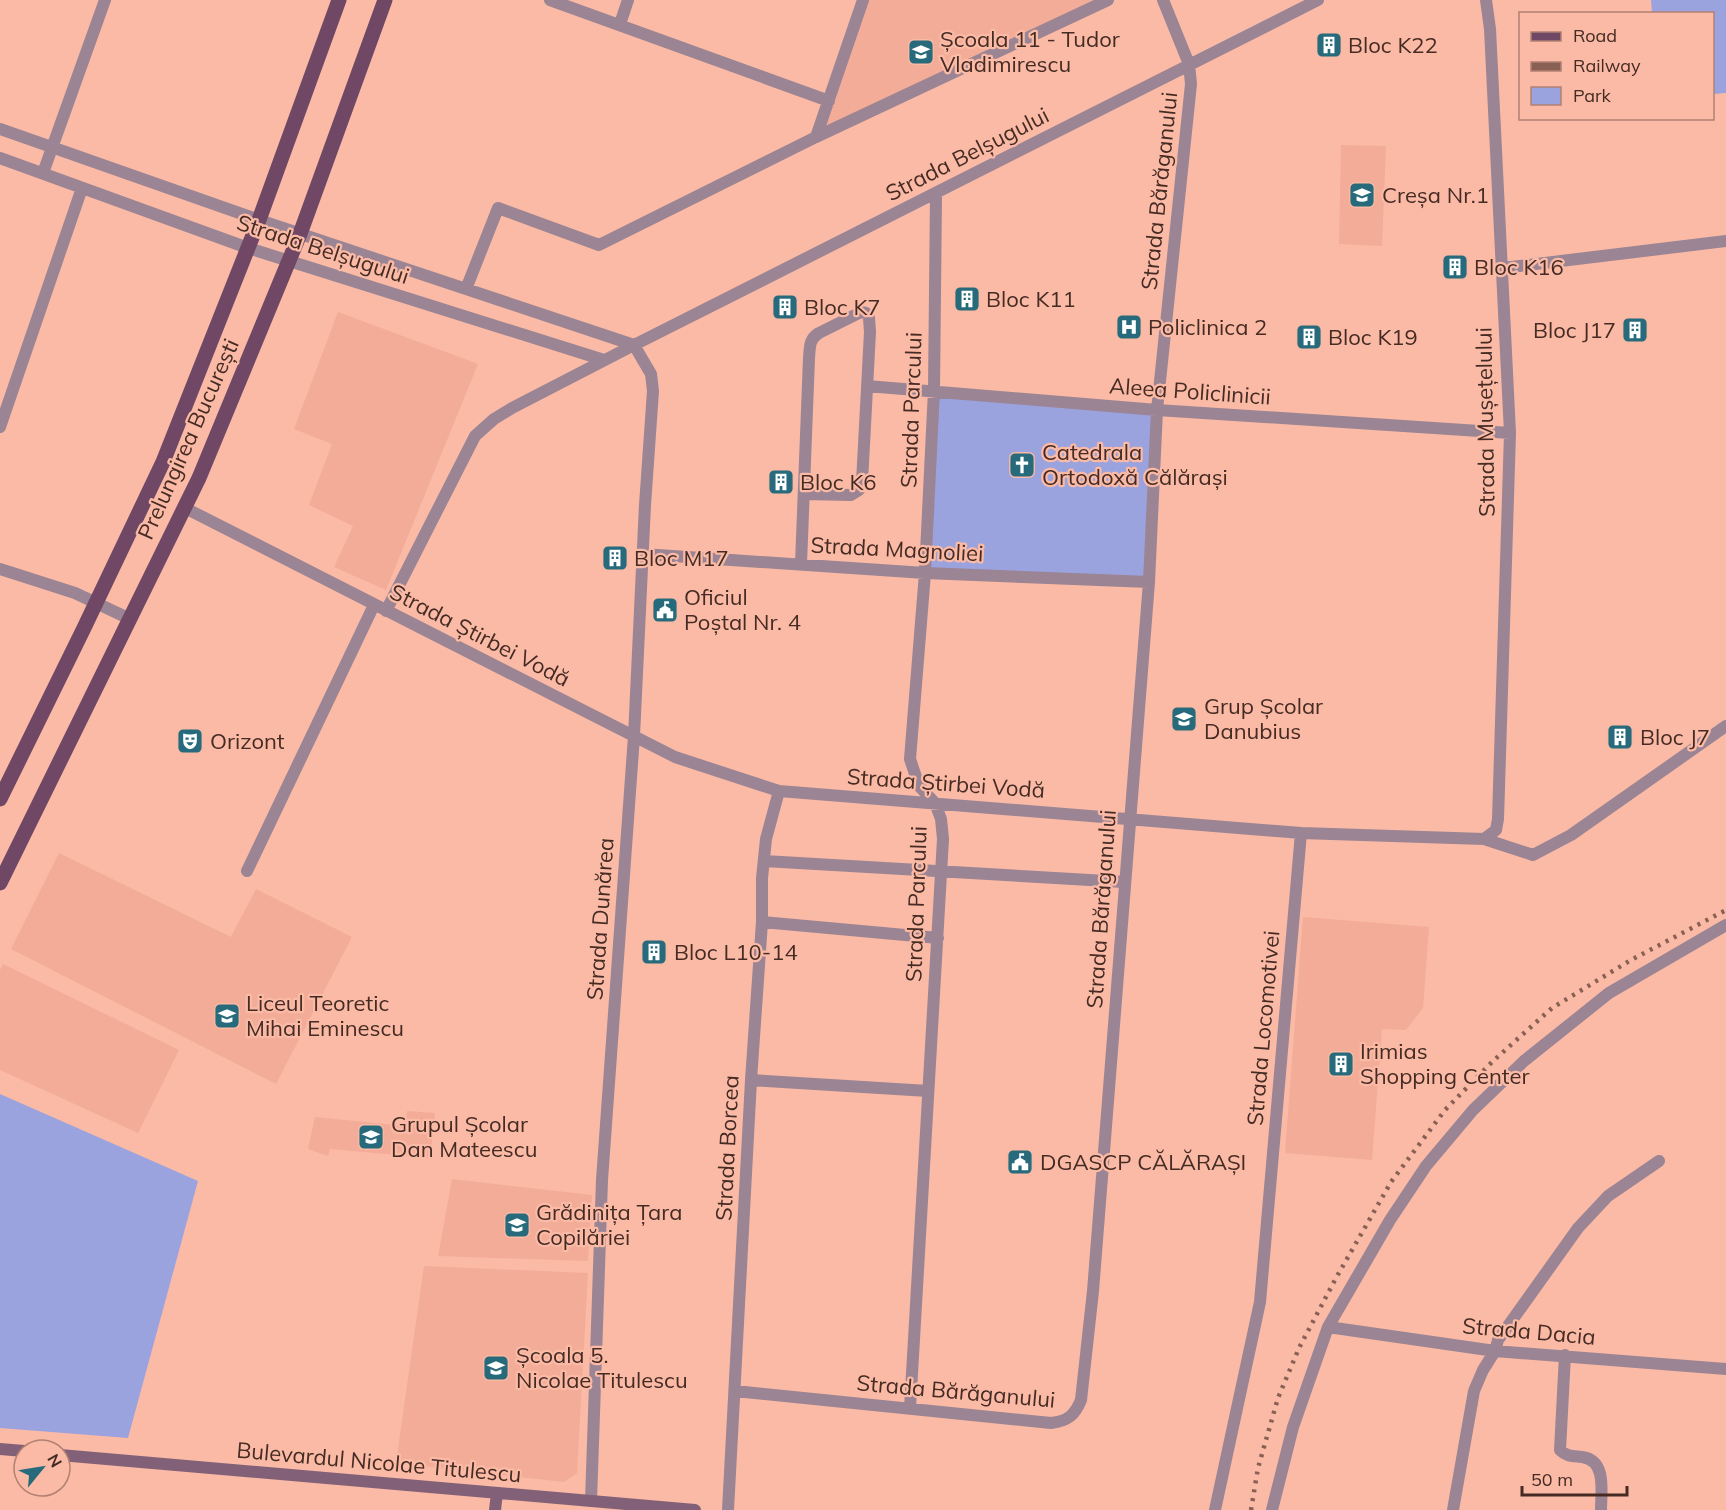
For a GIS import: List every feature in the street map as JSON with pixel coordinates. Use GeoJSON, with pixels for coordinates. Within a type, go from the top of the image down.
{"type":"FeatureCollection","features":[{"type":"Feature","properties":{"kind":"main road","name":"Prelungirea București"},"geometry":{"type":"LineString","coordinates":[[0,799],[163,462],[259,220],[339,0]]}},
{"type":"Feature","properties":{"kind":"main road","name":"Prelungirea București"},"geometry":{"type":"LineString","coordinates":[[0,883],[185,508],[300,234],[385,0]]}},
{"type":"Feature","properties":{"kind":"main road","name":"Bulevardul Nicolae Titulescu"},"geometry":{"type":"LineString","coordinates":[[72,1456],[695,1510]]}},
{"type":"Feature","properties":{"kind":"main road"},"geometry":{"type":"LineString","coordinates":[[495,1510],[497,1493]]}},
{"type":"Feature","properties":{"kind":"street"},"geometry":{"type":"LineString","coordinates":[[43,173],[105,0]]}},
{"type":"Feature","properties":{"kind":"street"},"geometry":{"type":"LineString","coordinates":[[550,0],[828,101]]}},
{"type":"Feature","properties":{"kind":"street"},"geometry":{"type":"LineString","coordinates":[[620,24],[628,0]]}},
{"type":"Feature","properties":{"kind":"street"},"geometry":{"type":"LineString","coordinates":[[816,137],[862,0]]}},
{"type":"Feature","properties":{"kind":"street"},"geometry":{"type":"LineString","coordinates":[[466,289],[498,208],[599,245],[816,137],[1108,0]]}},
{"type":"Feature","properties":{"kind":"street"},"geometry":{"type":"LineString","coordinates":[[1163,0],[1189,64]]}},
{"type":"Feature","properties":{"kind":"street","name":"Strada Belșugului"},"geometry":{"type":"LineString","coordinates":[[0,158],[248,248],[604,360],[1318,0]]}},
{"type":"Feature","properties":{"kind":"street","name":"Strada Mușețelului"},"geometry":{"type":"LineString","coordinates":[[1484,839],[1496,830],[1498,819],[1510,433],[1490,29],[1486,0]]}},
{"type":"Feature","properties":{"kind":"street","name":"Strada Bărăganului"},"geometry":{"type":"LineString","coordinates":[[735,1391],[1051,1423],[1063,1422],[1077,1412],[1081,1400],[1093,1291],[1149,582],[1157,410],[1191,84],[1189,64]]}},
{"type":"Feature","properties":{"kind":"street","name":"Strada Belșugului"},"geometry":{"type":"LineString","coordinates":[[0,129],[300,234],[634,345]]}},
{"type":"Feature","properties":{"kind":"street"},"geometry":{"type":"LineString","coordinates":[[0,427],[82,188]]}},
{"type":"Feature","properties":{"kind":"street","name":"Strada Parcului"},"geometry":{"type":"LineString","coordinates":[[910,1408],[943,838],[941,819],[935,803],[919,786],[910,759],[925,573],[934,390],[936,194]]}},
{"type":"Feature","properties":{"kind":"street"},"geometry":{"type":"LineString","coordinates":[[1503,268],[1726,241]]}},
{"type":"Feature","properties":{"kind":"street"},"geometry":{"type":"LineString","coordinates":[[801,564],[810,342],[813,336],[861,312],[866,313],[869,318],[862,482],[856,493],[845,496],[804,494]]}},
{"type":"Feature","properties":{"kind":"street","name":"Strada Dunărea"},"geometry":{"type":"LineString","coordinates":[[591,1501],[602,1180],[634,736],[653,391],[651,374],[634,345]]}},
{"type":"Feature","properties":{"kind":"street"},"geometry":{"type":"LineString","coordinates":[[386,611],[475,436],[494,419],[512,408],[604,360]]}},
{"type":"Feature","properties":{"kind":"street","name":"Aleea Policlinicii"},"geometry":{"type":"LineString","coordinates":[[867,386],[1157,410],[1510,433]]}},
{"type":"Feature","properties":{"kind":"street","name":"Strada Știrbei Vodă"},"geometry":{"type":"LineString","coordinates":[[185,508],[675,757],[779,791],[1300,833],[1484,839],[1533,855],[1554,845],[1726,726]]}},
{"type":"Feature","properties":{"kind":"street","name":"Strada Magnoliei"},"geometry":{"type":"LineString","coordinates":[[643,554],[925,573],[1149,582]]}},
{"type":"Feature","properties":{"kind":"street"},"geometry":{"type":"LineString","coordinates":[[0,569],[97,602],[130,619]]}},
{"type":"Feature","properties":{"kind":"street"},"geometry":{"type":"LineString","coordinates":[[247,871],[374,605]]}},
{"type":"Feature","properties":{"kind":"street","name":"Strada Borcea"},"geometry":{"type":"LineString","coordinates":[[728,1510],[762,922],[762,878],[766,839],[779,791]]}},
{"type":"Feature","properties":{"kind":"street","name":"Strada Locomotivei"},"geometry":{"type":"LineString","coordinates":[[1215,1510],[1260,1302],[1300,833]]}},
{"type":"Feature","properties":{"kind":"street"},"geometry":{"type":"LineString","coordinates":[[764,861],[1124,882]]}},
{"type":"Feature","properties":{"kind":"street"},"geometry":{"type":"LineString","coordinates":[[762,922],[938,938]]}},
{"type":"Feature","properties":{"kind":"street"},"geometry":{"type":"LineString","coordinates":[[1272,1510],[1293,1427],[1328,1327],[1390,1220],[1426,1166],[1473,1110],[1524,1061],[1609,993],[1726,925]]}},
{"type":"Feature","properties":{"kind":"street"},"geometry":{"type":"LineString","coordinates":[[752,1080],[928,1091]]}},
{"type":"Feature","properties":{"kind":"street"},"geometry":{"type":"LineString","coordinates":[[1453,1510],[1474,1391],[1495,1351],[1498,1340],[1578,1228],[1608,1196],[1659,1161]]}},
{"type":"Feature","properties":{"kind":"street","name":"Strada Dacia"},"geometry":{"type":"LineString","coordinates":[[1328,1327],[1495,1351],[1726,1369]]}},
{"type":"Feature","properties":{"kind":"street"},"geometry":{"type":"LineString","coordinates":[[1565,1356],[1560,1450],[1566,1456],[1589,1458],[1596,1462],[1601,1480],[1601,1510]]}},
{"type":"Feature","properties":{"kind":"shaded area","name":"Școala 11 - Tudor Vladimirescu"},"geometry":{"type":"Polygon","coordinates":[[[863,0],[1108,0],[816,137],[863,0]]]}},
{"type":"Feature","properties":{"kind":"shaded area","name":"Creșa Nr.1"},"geometry":{"type":"Polygon","coordinates":[[[1341,145],[1386,146],[1382,246],[1339,244],[1341,145]]]}},
{"type":"Feature","properties":{"kind":"shaded area"},"geometry":{"type":"Polygon","coordinates":[[[338,312],[478,364],[386,590],[334,567],[353,526],[309,505],[332,444],[294,429],[338,312]]]}},
{"type":"Feature","properties":{"kind":"shaded area","name":"Liceul Teoretic Mihai Eminescu"},"geometry":{"type":"Polygon","coordinates":[[[59,853],[231,937],[256,889],[352,937],[276,1084],[11,949],[59,853]]]}},
{"type":"Feature","properties":{"kind":"shaded area"},"geometry":{"type":"Polygon","coordinates":[[[1303,917],[1429,927],[1423,1008],[1406,1030],[1382,1029],[1372,1160],[1285,1153],[1303,917]]]}},
{"type":"Feature","properties":{"kind":"shaded area"},"geometry":{"type":"Polygon","coordinates":[[[3,964],[179,1050],[138,1133],[0,1070],[0,970],[3,964]]]}},
{"type":"Feature","properties":{"kind":"shaded area","name":"Grupul Școlar Dan Mateescu"},"geometry":{"type":"Polygon","coordinates":[[[407,1111],[435,1113],[430,1158],[330,1149],[328,1156],[308,1149],[315,1117],[405,1126],[407,1111]]]}},
{"type":"Feature","properties":{"kind":"shaded area","name":"Grădinița Țara Copilăriei"},"geometry":{"type":"Polygon","coordinates":[[[452,1179],[592,1195],[588,1261],[438,1256],[452,1179]]]}},
{"type":"Feature","properties":{"kind":"shaded area","name":"Școala 5. Nicolae Titulescu"},"geometry":{"type":"Polygon","coordinates":[[[424,1266],[588,1273],[577,1473],[564,1482],[396,1463],[424,1266]]]}},
{"type":"Feature","properties":{"kind":"green space"},"geometry":{"type":"Polygon","coordinates":[[[1651,0],[1726,0],[1726,93],[1714,94],[1714,12],[1652,12],[1651,0]]]}},
{"type":"Feature","properties":{"kind":"green space"},"geometry":{"type":"Polygon","coordinates":[[[934,390],[1157,410],[1149,582],[925,573],[934,390]]]}},
{"type":"Feature","properties":{"kind":"green space"},"geometry":{"type":"Polygon","coordinates":[[[0,1094],[198,1181],[128,1438],[0,1428],[0,1094]]]}},
{"type":"Feature","properties":{"kind":"railway"},"geometry":{"type":"LineString","coordinates":[[1251,1510],[1258,1468],[1278,1398],[1299,1348],[1391,1182],[1445,1110],[1493,1061],[1552,1008],[1631,960],[1726,910]]}},
{"type":"Feature","properties":{"kind":"place","name":"Bloc K22"},"geometry":{"type":"Point","coordinates":[1329,45]}},
{"type":"Feature","properties":{"kind":"place","name":"Școala 11 - Tudor Vladimirescu"},"geometry":{"type":"Point","coordinates":[921,52]}},
{"type":"Feature","properties":{"kind":"place","name":"Creșa Nr.1"},"geometry":{"type":"Point","coordinates":[1362,195]}},
{"type":"Feature","properties":{"kind":"place","name":"Bloc K16"},"geometry":{"type":"Point","coordinates":[1455,267]}},
{"type":"Feature","properties":{"kind":"place","name":"Bloc K11"},"geometry":{"type":"Point","coordinates":[967,299]}},
{"type":"Feature","properties":{"kind":"place","name":"Bloc K7"},"geometry":{"type":"Point","coordinates":[785,307]}},
{"type":"Feature","properties":{"kind":"place","name":"Policlinica 2"},"geometry":{"type":"Point","coordinates":[1129,327]}},
{"type":"Feature","properties":{"kind":"place","name":"Bloc J17"},"geometry":{"type":"Point","coordinates":[1635,330]}},
{"type":"Feature","properties":{"kind":"place","name":"Bloc K19"},"geometry":{"type":"Point","coordinates":[1309,337]}},
{"type":"Feature","properties":{"kind":"place","name":"Catedrala Ortodoxă Călărași"},"geometry":{"type":"Point","coordinates":[1022,465]}},
{"type":"Feature","properties":{"kind":"place","name":"Bloc K6"},"geometry":{"type":"Point","coordinates":[781,482]}},
{"type":"Feature","properties":{"kind":"place","name":"Bloc M17"},"geometry":{"type":"Point","coordinates":[615,558]}},
{"type":"Feature","properties":{"kind":"place","name":"Oficiul Poștal Nr. 4"},"geometry":{"type":"Point","coordinates":[665,610]}},
{"type":"Feature","properties":{"kind":"place","name":"Grup Școlar Danubius"},"geometry":{"type":"Point","coordinates":[1184,719]}},
{"type":"Feature","properties":{"kind":"place","name":"Bloc J7"},"geometry":{"type":"Point","coordinates":[1620,737]}},
{"type":"Feature","properties":{"kind":"place","name":"Orizont"},"geometry":{"type":"Point","coordinates":[190,741]}},
{"type":"Feature","properties":{"kind":"place","name":"Bloc L10-14"},"geometry":{"type":"Point","coordinates":[654,952]}},
{"type":"Feature","properties":{"kind":"place","name":"Liceul Teoretic Mihai Eminescu"},"geometry":{"type":"Point","coordinates":[227,1016]}},
{"type":"Feature","properties":{"kind":"place","name":"Irimias Shopping Center"},"geometry":{"type":"Point","coordinates":[1341,1064]}},
{"type":"Feature","properties":{"kind":"place","name":"Grupul Școlar Dan Mateescu"},"geometry":{"type":"Point","coordinates":[371,1137]}},
{"type":"Feature","properties":{"kind":"place","name":"DGASCP CĂLĂRAȘI"},"geometry":{"type":"Point","coordinates":[1020,1162]}},
{"type":"Feature","properties":{"kind":"place","name":"Grădinița Țara Copilăriei"},"geometry":{"type":"Point","coordinates":[517,1225]}},
{"type":"Feature","properties":{"kind":"place","name":"Școala 5. Nicolae Titulescu"},"geometry":{"type":"Point","coordinates":[496,1368]}}]}
